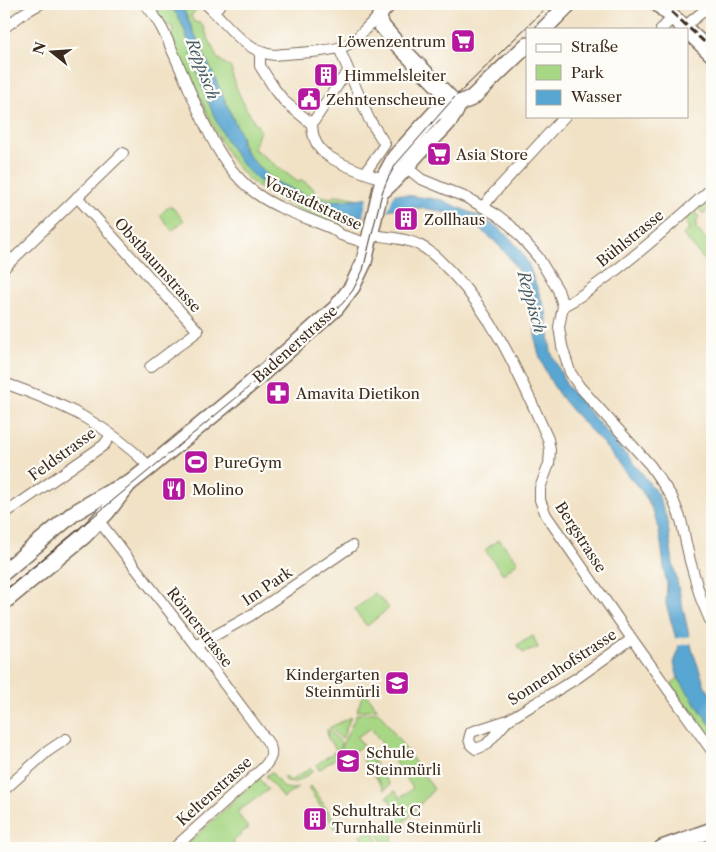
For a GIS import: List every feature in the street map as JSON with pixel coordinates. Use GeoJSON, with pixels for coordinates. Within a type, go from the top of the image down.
{"type":"FeatureCollection","features":[{"type":"Feature","properties":{"kind":"main road"},"geometry":{"type":"LineString","coordinates":[[388,4],[381,12],[379,18],[382,26],[458,106]]}},
{"type":"Feature","properties":{"kind":"main road"},"geometry":{"type":"LineString","coordinates":[[545,28],[569,4]]}},
{"type":"Feature","properties":{"kind":"main road"},"geometry":{"type":"LineString","coordinates":[[658,4],[683,26]]}},
{"type":"Feature","properties":{"kind":"main road"},"geometry":{"type":"LineString","coordinates":[[688,31],[712,54]]}},
{"type":"Feature","properties":{"kind":"main road"},"geometry":{"type":"LineString","coordinates":[[380,183],[390,185],[400,162],[452,118],[458,106],[472,98],[526,46]]}},
{"type":"Feature","properties":{"kind":"main road","name":"Badenerstrasse"},"geometry":{"type":"LineString","coordinates":[[4,572],[74,513],[130,482],[150,467],[248,386],[336,308],[356,280],[370,239],[380,183]]}},
{"type":"Feature","properties":{"kind":"main road","name":"Badenerstrasse"},"geometry":{"type":"LineString","coordinates":[[4,601],[99,522],[130,482]]}},
{"type":"Feature","properties":{"kind":"main road"},"geometry":{"type":"LineString","coordinates":[[662,848],[712,830]]}},
{"type":"Feature","properties":{"kind":"street"},"geometry":{"type":"LineString","coordinates":[[4,28],[24,12],[40,4]]}},
{"type":"Feature","properties":{"kind":"street","name":"Vorstadtstrasse"},"geometry":{"type":"LineString","coordinates":[[145,4],[151,10],[164,33],[222,156],[238,177],[257,195],[276,205],[341,234],[370,239]]}},
{"type":"Feature","properties":{"kind":"street"},"geometry":{"type":"LineString","coordinates":[[669,28],[683,26],[712,4]]}},
{"type":"Feature","properties":{"kind":"street"},"geometry":{"type":"LineString","coordinates":[[214,6],[244,42],[260,53],[275,55],[338,48],[350,44],[370,22],[379,18]]}},
{"type":"Feature","properties":{"kind":"street"},"geometry":{"type":"LineString","coordinates":[[338,48],[369,119],[385,144],[365,173]]}},
{"type":"Feature","properties":{"kind":"street"},"geometry":{"type":"LineString","coordinates":[[260,53],[260,66],[285,102],[312,124],[315,138],[321,150],[380,183]]}},
{"type":"Feature","properties":{"kind":"street"},"geometry":{"type":"LineString","coordinates":[[312,124],[341,80],[349,72]]}},
{"type":"Feature","properties":{"kind":"street"},"geometry":{"type":"LineString","coordinates":[[484,207],[493,194],[563,118]]}},
{"type":"Feature","properties":{"kind":"street"},"geometry":{"type":"LineString","coordinates":[[4,268],[7,257],[77,197],[123,153]]}},
{"type":"Feature","properties":{"kind":"street"},"geometry":{"type":"LineString","coordinates":[[400,162],[421,179],[484,207],[511,226],[538,256],[558,290],[563,306],[559,327],[562,346],[570,372],[579,386],[654,470],[672,497],[681,520],[701,599],[712,625]]}},
{"type":"Feature","properties":{"kind":"street","name":"Bühlstrasse"},"geometry":{"type":"LineString","coordinates":[[563,306],[572,302],[641,252],[712,188]]}},
{"type":"Feature","properties":{"kind":"street","name":"Obstbaumstrasse"},"geometry":{"type":"LineString","coordinates":[[77,197],[198,331],[150,367]]}},
{"type":"Feature","properties":{"kind":"street","name":"Bergstrasse"},"geometry":{"type":"LineString","coordinates":[[370,239],[410,241],[427,249],[472,295],[486,315],[517,368],[548,439],[550,450],[549,464],[540,488],[540,500],[546,515],[712,751]]}},
{"type":"Feature","properties":{"kind":"street"},"geometry":{"type":"LineString","coordinates":[[4,383],[69,408],[111,434],[134,451],[150,467]]}},
{"type":"Feature","properties":{"kind":"street","name":"Feldstrasse"},"geometry":{"type":"LineString","coordinates":[[4,514],[104,445],[111,434]]}},
{"type":"Feature","properties":{"kind":"street","name":"Römerstrasse"},"geometry":{"type":"LineString","coordinates":[[99,522],[267,740],[271,746],[272,754]]}},
{"type":"Feature","properties":{"kind":"street","name":"Im Park"},"geometry":{"type":"LineString","coordinates":[[196,646],[250,616],[352,546]]}},
{"type":"Feature","properties":{"kind":"street","name":"Sonnenhofstrasse"},"geometry":{"type":"LineString","coordinates":[[508,720],[577,678],[632,639]]}},
{"type":"Feature","properties":{"kind":"street"},"geometry":{"type":"LineString","coordinates":[[4,790],[48,751],[66,739]]}},
{"type":"Feature","properties":{"kind":"street","name":"Keltenstrasse"},"geometry":{"type":"LineString","coordinates":[[174,848],[262,769],[272,754]]}},
{"type":"Feature","properties":{"kind":"green space"},"geometry":{"type":"Polygon","coordinates":[[[152,4],[168,4],[178,16],[185,31],[210,105],[229,144],[241,162],[274,191],[295,202],[344,213],[341,228],[270,195],[240,170],[224,148],[200,97],[194,89],[171,36],[174,31],[172,26],[166,25],[152,4]]]}},
{"type":"Feature","properties":{"kind":"green space"},"geometry":{"type":"Polygon","coordinates":[[[181,4],[195,4],[195,11],[191,16],[194,22],[200,23],[203,26],[217,58],[231,68],[235,85],[242,100],[260,130],[254,149],[298,182],[302,180],[313,188],[316,195],[331,198],[337,195],[361,199],[331,201],[310,197],[284,186],[261,170],[251,160],[181,4]]]}},
{"type":"Feature","properties":{"kind":"green space"},"geometry":{"type":"Polygon","coordinates":[[[712,195],[712,210],[708,210],[704,214],[699,210],[701,208],[699,206],[712,195]]]}},
{"type":"Feature","properties":{"kind":"green space"},"geometry":{"type":"Polygon","coordinates":[[[170,205],[184,220],[172,231],[160,215],[170,205]]]}},
{"type":"Feature","properties":{"kind":"green space"},"geometry":{"type":"Polygon","coordinates":[[[696,213],[699,218],[696,222],[696,228],[712,246],[712,268],[711,263],[707,263],[683,235],[690,228],[686,218],[696,213]]]}},
{"type":"Feature","properties":{"kind":"green space"},"geometry":{"type":"Polygon","coordinates":[[[499,539],[518,562],[503,574],[485,550],[499,539]]]}},
{"type":"Feature","properties":{"kind":"green space"},"geometry":{"type":"Polygon","coordinates":[[[375,593],[389,608],[367,626],[354,610],[375,593]]]}},
{"type":"Feature","properties":{"kind":"green space"},"geometry":{"type":"Polygon","coordinates":[[[533,636],[538,648],[523,653],[517,645],[533,636]]]}},
{"type":"Feature","properties":{"kind":"green space"},"geometry":{"type":"Polygon","coordinates":[[[678,678],[712,727],[712,743],[671,684],[678,678]]]}},
{"type":"Feature","properties":{"kind":"green space"},"geometry":{"type":"Polygon","coordinates":[[[364,691],[377,708],[377,709],[357,711],[364,691]]]}},
{"type":"Feature","properties":{"kind":"green space"},"geometry":{"type":"Polygon","coordinates":[[[379,712],[434,789],[394,833],[391,844],[382,841],[377,832],[400,816],[387,797],[395,791],[400,798],[413,788],[371,728],[357,737],[363,745],[340,761],[339,759],[343,756],[342,745],[357,714],[379,712]]]}},
{"type":"Feature","properties":{"kind":"green space"},"geometry":{"type":"Polygon","coordinates":[[[351,717],[342,739],[329,728],[351,717]]]}},
{"type":"Feature","properties":{"kind":"green space"},"geometry":{"type":"Polygon","coordinates":[[[327,729],[341,742],[340,755],[319,770],[316,765],[337,750],[328,739],[327,729]]]}},
{"type":"Feature","properties":{"kind":"green space"},"geometry":{"type":"Polygon","coordinates":[[[367,752],[376,765],[369,769],[361,756],[367,752]]]}},
{"type":"Feature","properties":{"kind":"green space"},"geometry":{"type":"Polygon","coordinates":[[[311,768],[313,771],[293,783],[283,778],[285,776],[290,781],[311,768]]]}},
{"type":"Feature","properties":{"kind":"green space"},"geometry":{"type":"Polygon","coordinates":[[[271,772],[284,788],[293,789],[299,787],[283,798],[266,776],[271,772]]]}},
{"type":"Feature","properties":{"kind":"green space"},"geometry":{"type":"Polygon","coordinates":[[[381,772],[390,785],[384,790],[375,776],[381,772]]]}},
{"type":"Feature","properties":{"kind":"green space"},"geometry":{"type":"Polygon","coordinates":[[[259,778],[268,790],[237,812],[248,828],[241,833],[241,836],[234,839],[233,844],[239,848],[183,848],[259,778]]]}},
{"type":"Feature","properties":{"kind":"green space"},"geometry":{"type":"Polygon","coordinates":[[[311,786],[340,828],[337,831],[308,788],[311,786]]]}},
{"type":"Feature","properties":{"kind":"green space"},"geometry":{"type":"Polygon","coordinates":[[[372,829],[379,843],[390,848],[369,848],[360,835],[372,829]]]}},
{"type":"Feature","properties":{"kind":"water","name":"Reppisch"},"geometry":{"type":"Polygon","coordinates":[[[168,4],[181,4],[241,136],[242,145],[247,154],[274,181],[307,196],[325,201],[398,194],[442,200],[478,216],[497,227],[520,250],[528,263],[546,312],[551,352],[567,386],[645,477],[658,495],[667,519],[673,563],[692,649],[705,686],[712,696],[712,727],[678,678],[674,663],[679,649],[666,604],[667,583],[659,530],[653,512],[641,491],[605,446],[564,401],[553,385],[539,353],[528,293],[522,278],[505,252],[482,231],[469,223],[438,211],[421,208],[396,208],[366,216],[358,216],[297,202],[266,186],[246,168],[226,140],[204,92],[185,31],[178,16],[168,4]]]}},
{"type":"Feature","properties":{"kind":"pier"},"geometry":{"type":"Polygon","coordinates":[[[395,192],[385,213],[363,216],[368,195],[395,192]]]}},
{"type":"Feature","properties":{"kind":"pier"},"geometry":{"type":"Polygon","coordinates":[[[691,636],[693,643],[676,646],[674,639],[691,636]]]}},
{"type":"Feature","properties":{"kind":"tram line"},"geometry":{"type":"LineString","coordinates":[[4,591],[242,393],[343,303],[353,290],[363,270],[382,193],[396,164],[453,99],[550,4]]}},
{"type":"Feature","properties":{"kind":"railway"},"geometry":{"type":"LineString","coordinates":[[663,4],[712,49]]}},
{"type":"Feature","properties":{"kind":"place","name":"Löwenzentrum"},"geometry":{"type":"Point","coordinates":[463,41]}},
{"type":"Feature","properties":{"kind":"place","name":"Himmelsleiter"},"geometry":{"type":"Point","coordinates":[326,75]}},
{"type":"Feature","properties":{"kind":"place","name":"Zehntenscheune"},"geometry":{"type":"Point","coordinates":[309,99]}},
{"type":"Feature","properties":{"kind":"place","name":"Asia Store"},"geometry":{"type":"Point","coordinates":[439,154]}},
{"type":"Feature","properties":{"kind":"place","name":"Zollhaus"},"geometry":{"type":"Point","coordinates":[406,219]}},
{"type":"Feature","properties":{"kind":"place","name":"Amavita Dietikon"},"geometry":{"type":"Point","coordinates":[278,393]}},
{"type":"Feature","properties":{"kind":"place","name":"PureGym"},"geometry":{"type":"Point","coordinates":[196,462]}},
{"type":"Feature","properties":{"kind":"place","name":"Molino"},"geometry":{"type":"Point","coordinates":[174,489]}},
{"type":"Feature","properties":{"kind":"place","name":"Kindergarten Steinmürli"},"geometry":{"type":"Point","coordinates":[397,683]}},
{"type":"Feature","properties":{"kind":"place","name":"Schule Steinmürli"},"geometry":{"type":"Point","coordinates":[348,761]}},
{"type":"Feature","properties":{"kind":"place","name":"Schultrakt C Turnhalle Steinmürli"},"geometry":{"type":"Point","coordinates":[315,819]}}]}
